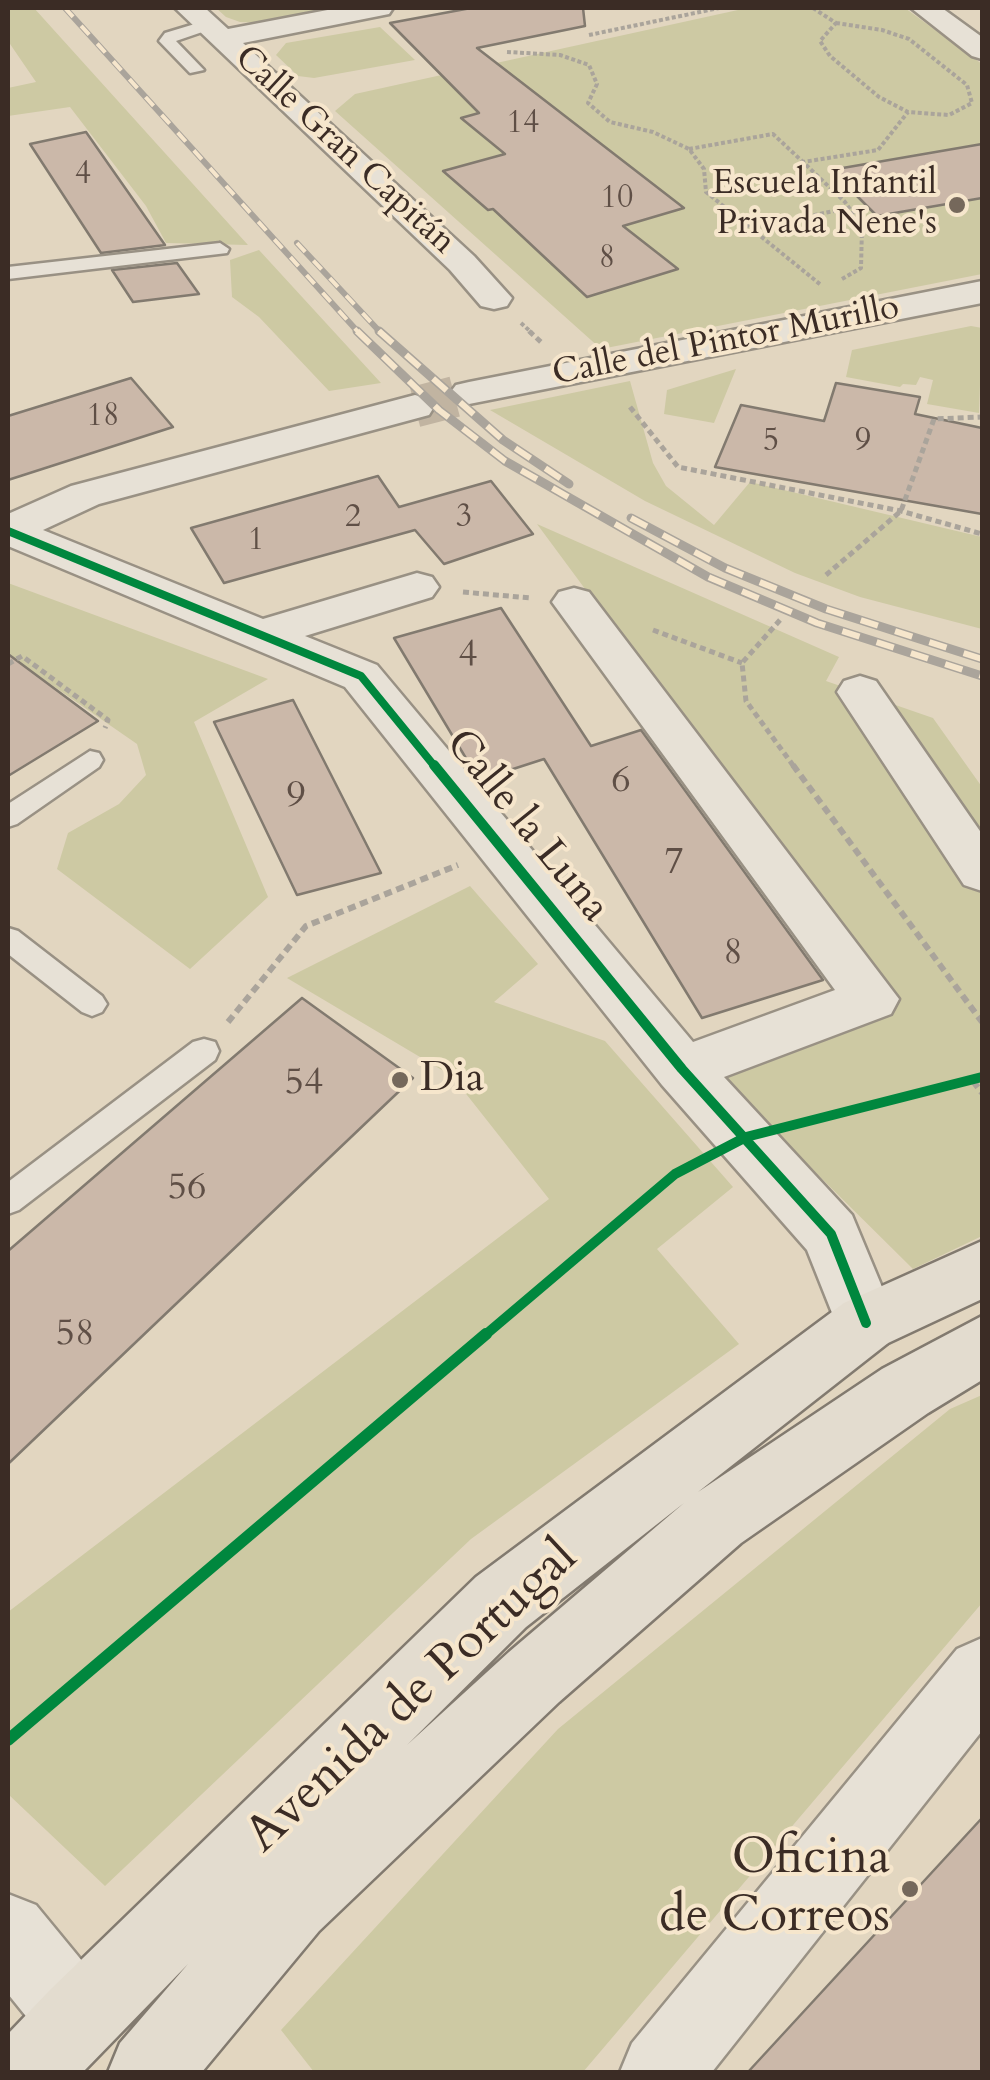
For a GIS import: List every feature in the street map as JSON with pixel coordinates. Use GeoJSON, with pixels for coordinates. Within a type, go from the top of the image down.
{"type":"FeatureCollection","features":[{"type":"Feature","properties":{"kind":"main road","name":"Avenida de Portugal"},"geometry":{"type":"LineString","coordinates":[[53,2045],[501,1602],[866,1323],[982,1269]]}},
{"type":"Feature","properties":{"kind":"main road","name":"Avenida de Portugal"},"geometry":{"type":"LineString","coordinates":[[157,2069],[292,1904],[534,1677],[717,1519],[905,1391],[982,1346]]}},
{"type":"Feature","properties":{"kind":"street"},"geometry":{"type":"LineString","coordinates":[[207,23],[379,8]]}},
{"type":"Feature","properties":{"kind":"street"},"geometry":{"type":"LineString","coordinates":[[925,8],[982,50]]}},
{"type":"Feature","properties":{"kind":"street","name":"Calle Gran Capitán"},"geometry":{"type":"LineString","coordinates":[[207,23],[462,263],[494,298]]}},
{"type":"Feature","properties":{"kind":"street","name":"Calle del Pintor Murillo"},"geometry":{"type":"LineString","coordinates":[[469,393],[982,292]]}},
{"type":"Feature","properties":{"kind":"street"},"geometry":{"type":"LineString","coordinates":[[8,531],[85,495],[414,407]]}},
{"type":"Feature","properties":{"kind":"street","name":"Calle la Luna"},"geometry":{"type":"LineString","coordinates":[[8,531],[361,676],[682,1069],[832,1234],[866,1323]]}},
{"type":"Feature","properties":{"kind":"street"},"geometry":{"type":"LineString","coordinates":[[264,634],[418,587]]}},
{"type":"Feature","properties":{"kind":"street"},"geometry":{"type":"LineString","coordinates":[[574,602],[872,999],[682,1069]]}},
{"type":"Feature","properties":{"kind":"street"},"geometry":{"type":"LineString","coordinates":[[860,692],[982,872]]}},
{"type":"Feature","properties":{"kind":"street"},"geometry":{"type":"LineString","coordinates":[[661,2072],[982,1674]]}},
{"type":"Feature","properties":{"kind":"street"},"geometry":{"type":"LineString","coordinates":[[8,1933],[53,2045]]}},
{"type":"Feature","properties":{"kind":"lane"},"geometry":{"type":"LineString","coordinates":[[196,70],[167,41],[207,23]]}},
{"type":"Feature","properties":{"kind":"lane"},"geometry":{"type":"LineString","coordinates":[[8,273],[220,250]]}},
{"type":"Feature","properties":{"kind":"lane"},"geometry":{"type":"LineString","coordinates":[[8,817],[90,760]]}},
{"type":"Feature","properties":{"kind":"lane"},"geometry":{"type":"LineString","coordinates":[[8,939],[92,1004]]}},
{"type":"Feature","properties":{"kind":"lane"},"geometry":{"type":"LineString","coordinates":[[8,1200],[204,1051]]}},
{"type":"Feature","properties":{"kind":"path"},"geometry":{"type":"LineString","coordinates":[[589,35],[719,8]]}},
{"type":"Feature","properties":{"kind":"path"},"geometry":{"type":"LineString","coordinates":[[813,8],[836,23],[882,30],[909,40],[967,85],[972,104],[949,115],[908,112],[879,97],[830,56],[820,41],[836,23]]}},
{"type":"Feature","properties":{"kind":"path"},"geometry":{"type":"LineString","coordinates":[[507,52],[560,56],[590,66],[597,84],[588,103],[610,122],[653,132],[689,149],[704,169],[706,192],[825,290],[848,318]]}},
{"type":"Feature","properties":{"kind":"path"},"geometry":{"type":"LineString","coordinates":[[804,162],[878,150],[908,112]]}},
{"type":"Feature","properties":{"kind":"path"},"geometry":{"type":"LineString","coordinates":[[689,149],[773,134],[849,208],[862,227],[861,268],[825,290]]}},
{"type":"Feature","properties":{"kind":"path"},"geometry":{"type":"LineString","coordinates":[[749,228],[849,208]]}},
{"type":"Feature","properties":{"kind":"path"},"geometry":{"type":"LineString","coordinates":[[494,298],[574,372]]}},
{"type":"Feature","properties":{"kind":"path"},"geometry":{"type":"LineString","coordinates":[[630,407],[678,467],[902,512],[982,534]]}},
{"type":"Feature","properties":{"kind":"path"},"geometry":{"type":"LineString","coordinates":[[826,576],[902,512],[934,418],[982,417]]}},
{"type":"Feature","properties":{"kind":"path"},"geometry":{"type":"LineString","coordinates":[[780,620],[742,662],[746,701],[982,1022]]}},
{"type":"Feature","properties":{"kind":"path"},"geometry":{"type":"LineString","coordinates":[[8,664],[22,656],[108,720],[90,760]]}},
{"type":"Feature","properties":{"kind":"path"},"geometry":{"type":"LineString","coordinates":[[204,1051],[306,926],[501,847]]}},
{"type":"Feature","properties":{"kind":"path"},"geometry":{"type":"LineString","coordinates":[[954,1086],[978,1079],[982,1094]]}},
{"type":"Feature","properties":{"kind":"shaded area"},"geometry":{"type":"Polygon","coordinates":[[[8,8],[34,8],[248,245],[166,243],[146,206],[70,107],[8,116],[8,88],[36,82],[8,41],[8,8]]]}},
{"type":"Feature","properties":{"kind":"shaded area"},"geometry":{"type":"Polygon","coordinates":[[[216,8],[347,8],[268,23],[240,22],[216,8]]]}},
{"type":"Feature","properties":{"kind":"shaded area"},"geometry":{"type":"Polygon","coordinates":[[[747,8],[905,8],[982,64],[982,274],[601,349],[335,111],[355,94],[747,8]]]}},
{"type":"Feature","properties":{"kind":"shaded area"},"geometry":{"type":"Polygon","coordinates":[[[380,27],[415,60],[314,78],[298,76],[276,55],[286,43],[380,27]]]}},
{"type":"Feature","properties":{"kind":"shaded area"},"geometry":{"type":"Polygon","coordinates":[[[259,250],[381,383],[329,391],[259,317],[232,297],[230,260],[259,250]]]}},
{"type":"Feature","properties":{"kind":"shaded area"},"geometry":{"type":"Polygon","coordinates":[[[971,326],[982,328],[979,413],[927,404],[933,380],[920,377],[916,385],[900,387],[846,377],[852,350],[971,326]]]}},
{"type":"Feature","properties":{"kind":"shaded area"},"geometry":{"type":"Polygon","coordinates":[[[736,369],[714,423],[664,414],[667,390],[736,369]]]}},
{"type":"Feature","properties":{"kind":"shaded area"},"geometry":{"type":"Polygon","coordinates":[[[630,381],[653,463],[666,486],[714,525],[750,482],[982,537],[982,629],[860,597],[795,573],[645,501],[490,410],[630,381]]]}},
{"type":"Feature","properties":{"kind":"shaded area"},"geometry":{"type":"Polygon","coordinates":[[[537,524],[839,657],[826,681],[933,718],[982,787],[982,1236],[913,1269],[712,1070],[887,997],[537,524]]]}},
{"type":"Feature","properties":{"kind":"shaded area"},"geometry":{"type":"Polygon","coordinates":[[[8,583],[268,679],[194,722],[268,897],[190,969],[57,869],[68,833],[119,804],[146,775],[137,744],[20,663],[8,670],[8,583]]]}},
{"type":"Feature","properties":{"kind":"shaded area"},"geometry":{"type":"Polygon","coordinates":[[[470,886],[538,964],[494,1002],[605,1041],[733,1187],[657,1249],[739,1344],[471,1539],[105,1886],[8,1794],[8,1612],[549,1199],[452,1076],[287,978],[470,886]]]}},
{"type":"Feature","properties":{"kind":"shaded area"},"geometry":{"type":"Polygon","coordinates":[[[982,1395],[982,1603],[583,2072],[314,2072],[281,2030],[558,1729],[950,1409],[982,1395]]]}},
{"type":"Feature","properties":{"kind":"building"},"geometry":{"type":"Polygon","coordinates":[[[471,8],[583,8],[585,26],[477,48],[684,208],[623,226],[678,269],[587,297],[493,209],[488,210],[443,171],[505,154],[461,118],[479,113],[390,23],[471,8]]]}},
{"type":"Feature","properties":{"kind":"building"},"geometry":{"type":"Polygon","coordinates":[[[86,132],[165,245],[101,253],[30,144],[86,132]]]}},
{"type":"Feature","properties":{"kind":"building"},"geometry":{"type":"Polygon","coordinates":[[[982,144],[982,198],[877,216],[831,170],[982,144]]]}},
{"type":"Feature","properties":{"kind":"building"},"geometry":{"type":"Polygon","coordinates":[[[177,263],[199,294],[133,302],[112,270],[177,263]]]}},
{"type":"Feature","properties":{"kind":"building"},"geometry":{"type":"Polygon","coordinates":[[[131,378],[173,427],[8,480],[8,416],[131,378]]]}},
{"type":"Feature","properties":{"kind":"building"},"geometry":{"type":"Polygon","coordinates":[[[836,383],[920,397],[915,414],[982,428],[982,514],[715,467],[741,405],[824,421],[836,383]]]}},
{"type":"Feature","properties":{"kind":"building"},"geometry":{"type":"Polygon","coordinates":[[[378,476],[399,507],[491,481],[533,534],[444,564],[415,530],[224,583],[191,528],[378,476]]]}},
{"type":"Feature","properties":{"kind":"building"},"geometry":{"type":"Polygon","coordinates":[[[501,608],[591,746],[641,730],[823,980],[702,1018],[544,759],[479,780],[394,638],[501,608]]]}},
{"type":"Feature","properties":{"kind":"building"},"geometry":{"type":"Polygon","coordinates":[[[8,654],[98,721],[8,776],[8,654]]]}},
{"type":"Feature","properties":{"kind":"building"},"geometry":{"type":"Polygon","coordinates":[[[293,700],[381,873],[297,895],[214,722],[293,700]]]}},
{"type":"Feature","properties":{"kind":"building"},"geometry":{"type":"Polygon","coordinates":[[[302,998],[413,1078],[8,1464],[8,1251],[302,998]]]}},
{"type":"Feature","properties":{"kind":"building"},"geometry":{"type":"Polygon","coordinates":[[[982,1818],[982,2072],[748,2072],[982,1818]]]}},
{"type":"Feature","properties":{"kind":"tunnel"},"geometry":{"type":"LineString","coordinates":[[415,407],[469,393]]}},
{"type":"Feature","properties":{"kind":"railway"},"geometry":{"type":"LineString","coordinates":[[65,8],[358,332]]}},
{"type":"Feature","properties":{"kind":"railway"},"geometry":{"type":"LineString","coordinates":[[297,243],[380,332]]}},
{"type":"Feature","properties":{"kind":"railway"},"geometry":{"type":"LineString","coordinates":[[358,332],[439,410],[505,461],[708,577],[817,623],[982,676]]}},
{"type":"Feature","properties":{"kind":"railway"},"geometry":{"type":"LineString","coordinates":[[380,332],[503,440],[569,484]]}},
{"type":"Feature","properties":{"kind":"railway"},"geometry":{"type":"LineString","coordinates":[[631,518],[725,568],[826,609],[982,659]]}},
{"type":"Feature","properties":{"kind":"cycle path"},"geometry":{"type":"LineString","coordinates":[[8,531],[361,676],[682,1069],[831,1234],[866,1323]]}},
{"type":"Feature","properties":{"kind":"cycle path"},"geometry":{"type":"LineString","coordinates":[[8,1740],[675,1174],[746,1137],[982,1077]]}},
{"type":"Feature","properties":{"kind":"place","name":"Escuela Infantil Privada Nene's"},"geometry":{"type":"Point","coordinates":[957,205]}},
{"type":"Feature","properties":{"kind":"place","name":"Dia"},"geometry":{"type":"Point","coordinates":[400,1080]}},
{"type":"Feature","properties":{"kind":"place","name":"Oficina de Correos"},"geometry":{"type":"Point","coordinates":[910,1889]}}]}
